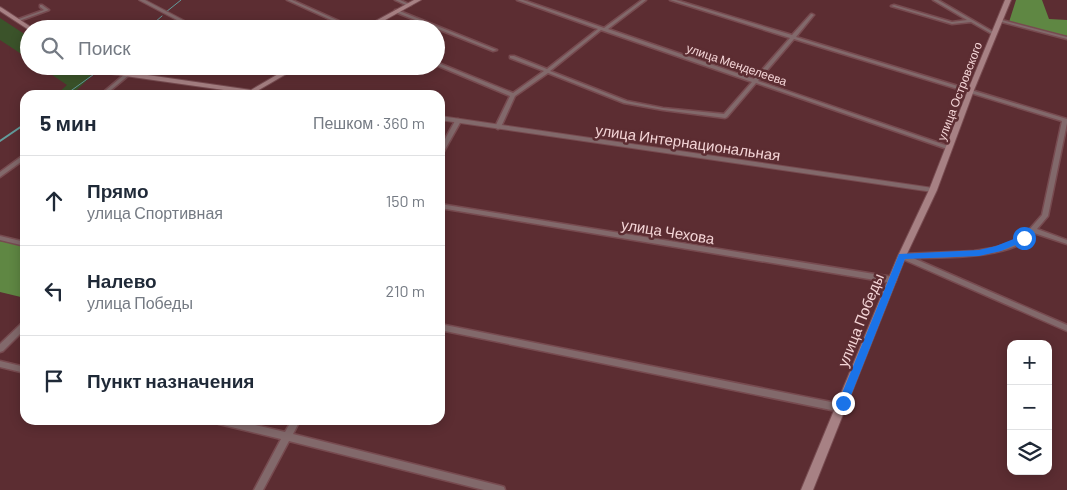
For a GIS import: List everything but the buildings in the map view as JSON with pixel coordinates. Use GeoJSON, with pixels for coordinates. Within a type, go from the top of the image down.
{"type":"FeatureCollection","features":[{"type":"Feature","properties":{"kind":"main road"},"geometry":{"type":"LineString","coordinates":[[381,20],[418,0]]}},
{"type":"Feature","properties":{"kind":"main road","name":"улица Островского"},"geometry":{"type":"LineString","coordinates":[[933,190],[1005,1]]}},
{"type":"Feature","properties":{"kind":"main road"},"geometry":{"type":"LineString","coordinates":[[0,9],[18,20]]}},
{"type":"Feature","properties":{"kind":"main road"},"geometry":{"type":"LineString","coordinates":[[128,75],[225,90]]}},
{"type":"Feature","properties":{"kind":"main road"},"geometry":{"type":"LineString","coordinates":[[258,90],[282,75]]}},
{"type":"Feature","properties":{"kind":"main road","name":"улица Победы"},"geometry":{"type":"LineString","coordinates":[[806,490],[902,256],[933,190]]}},
{"type":"Feature","properties":{"kind":"street"},"geometry":{"type":"LineString","coordinates":[[141,0],[180,20]]}},
{"type":"Feature","properties":{"kind":"street"},"geometry":{"type":"LineString","coordinates":[[289,0],[335,20]]}},
{"type":"Feature","properties":{"kind":"street"},"geometry":{"type":"LineString","coordinates":[[397,0],[409,5]]}},
{"type":"Feature","properties":{"kind":"street","name":"улица Менделеева"},"geometry":{"type":"LineString","coordinates":[[519,0],[949,148]]}},
{"type":"Feature","properties":{"kind":"street"},"geometry":{"type":"LineString","coordinates":[[498,127],[512,95],[644,0]]}},
{"type":"Feature","properties":{"kind":"street"},"geometry":{"type":"LineString","coordinates":[[672,0],[1066,120],[1045,216],[1024,238],[1013,244],[979,253],[902,256]]}},
{"type":"Feature","properties":{"kind":"street"},"geometry":{"type":"LineString","coordinates":[[935,0],[994,33]]}},
{"type":"Feature","properties":{"kind":"street"},"geometry":{"type":"LineString","coordinates":[[18,20],[47,10],[41,6]]}},
{"type":"Feature","properties":{"kind":"street"},"geometry":{"type":"LineString","coordinates":[[893,6],[952,23],[970,21]]}},
{"type":"Feature","properties":{"kind":"street"},"geometry":{"type":"LineString","coordinates":[[396,12],[417,20]]}},
{"type":"Feature","properties":{"kind":"street"},"geometry":{"type":"LineString","coordinates":[[512,57],[626,102],[663,109],[725,116],[812,15]]}},
{"type":"Feature","properties":{"kind":"street"},"geometry":{"type":"LineString","coordinates":[[999,20],[1067,38]]}},
{"type":"Feature","properties":{"kind":"street"},"geometry":{"type":"LineString","coordinates":[[445,31],[495,50]]}},
{"type":"Feature","properties":{"kind":"street"},"geometry":{"type":"LineString","coordinates":[[445,67],[512,95]]}},
{"type":"Feature","properties":{"kind":"street"},"geometry":{"type":"LineString","coordinates":[[108,90],[128,75]]}},
{"type":"Feature","properties":{"kind":"street","name":"улица Интернациональная"},"geometry":{"type":"LineString","coordinates":[[445,119],[933,190]]}},
{"type":"Feature","properties":{"kind":"street"},"geometry":{"type":"LineString","coordinates":[[445,144],[458,121]]}},
{"type":"Feature","properties":{"kind":"street"},"geometry":{"type":"LineString","coordinates":[[0,175],[20,160]]}},
{"type":"Feature","properties":{"kind":"street","name":"улица Чехова"},"geometry":{"type":"LineString","coordinates":[[445,207],[893,280]]}},
{"type":"Feature","properties":{"kind":"street"},"geometry":{"type":"LineString","coordinates":[[1033,230],[1067,242]]}},
{"type":"Feature","properties":{"kind":"street"},"geometry":{"type":"LineString","coordinates":[[0,238],[20,243]]}},
{"type":"Feature","properties":{"kind":"street"},"geometry":{"type":"LineString","coordinates":[[902,256],[1067,328]]}},
{"type":"Feature","properties":{"kind":"street"},"geometry":{"type":"LineString","coordinates":[[445,328],[840,408]]}},
{"type":"Feature","properties":{"kind":"street"},"geometry":{"type":"LineString","coordinates":[[0,349],[20,329]]}},
{"type":"Feature","properties":{"kind":"street"},"geometry":{"type":"LineString","coordinates":[[0,364],[20,369]]}},
{"type":"Feature","properties":{"kind":"street"},"geometry":{"type":"LineString","coordinates":[[238,425],[500,490]]}},
{"type":"Feature","properties":{"kind":"street"},"geometry":{"type":"LineString","coordinates":[[258,490],[294,425]]}},
{"type":"Feature","properties":{"kind":"green space"},"geometry":{"type":"Polygon","coordinates":[[[1016,0],[1042,0],[1049,19],[1067,20],[1067,36],[1009,22],[1016,0]]]}},
{"type":"Feature","properties":{"kind":"green space"},"geometry":{"type":"Polygon","coordinates":[[[0,18],[20,31],[20,53],[0,40],[0,18]]]}},
{"type":"Feature","properties":{"kind":"green space"},"geometry":{"type":"Polygon","coordinates":[[[52,75],[91,76],[77,90],[62,90],[67,85],[52,75]]]}},
{"type":"Feature","properties":{"kind":"green space"},"geometry":{"type":"Polygon","coordinates":[[[0,241],[20,245],[20,297],[0,292],[0,241]]]}},
{"type":"Feature","properties":{"kind":"waterway"},"geometry":{"type":"LineString","coordinates":[[166,12],[181,0]]}},
{"type":"Feature","properties":{"kind":"waterway"},"geometry":{"type":"LineString","coordinates":[[157,20],[162,16]]}},
{"type":"Feature","properties":{"kind":"waterway"},"geometry":{"type":"LineString","coordinates":[[72,90],[93,75]]}},
{"type":"Feature","properties":{"kind":"waterway"},"geometry":{"type":"LineString","coordinates":[[0,141],[20,127]]}},
{"type":"Feature","properties":{"kind":"route"},"geometry":{"type":"LineString","coordinates":[[843,403],[902,256],[979,253],[1013,244],[1024,238]]}}]}
